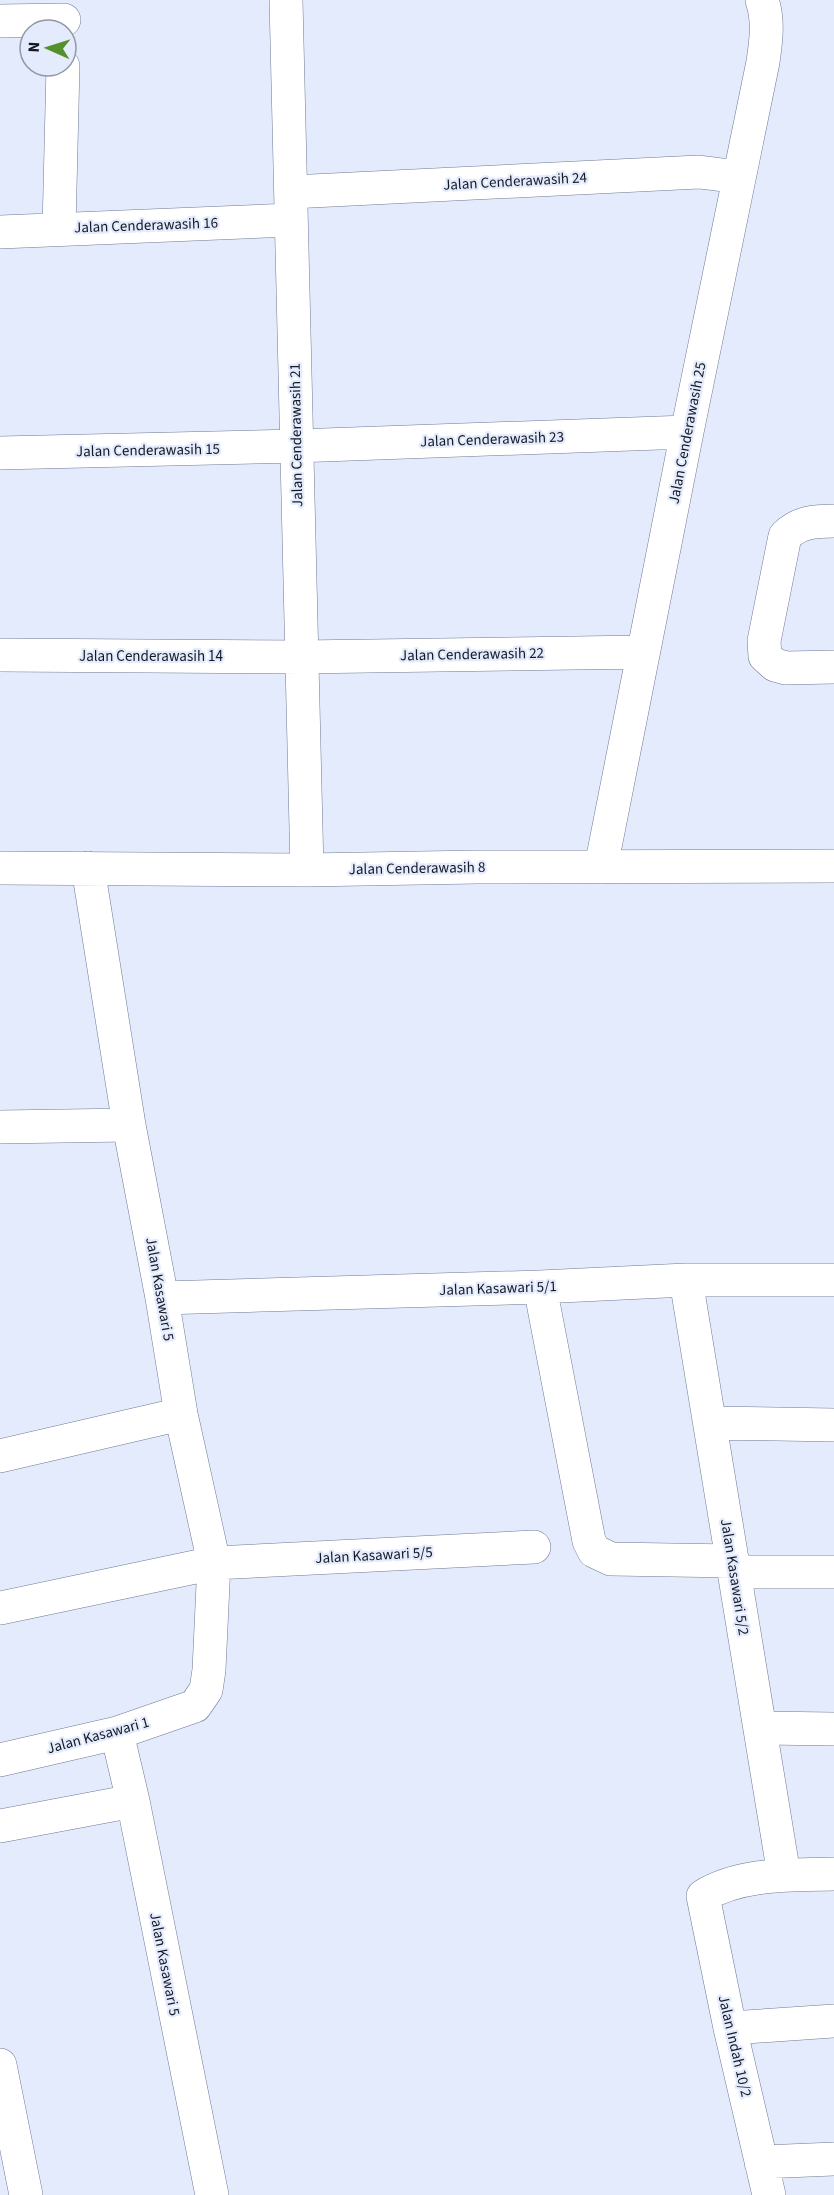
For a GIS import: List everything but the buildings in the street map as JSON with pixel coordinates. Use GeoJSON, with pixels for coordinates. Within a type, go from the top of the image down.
{"type":"FeatureCollection","features":[{"type":"Feature","properties":{"kind":"street","name":"Jalan Cenderawasih 21"},"geometry":{"type":"LineString","coordinates":[[286,0],[307,870]]}},
{"type":"Feature","properties":{"kind":"street","name":"Jalan Cenderawasih 25"},"geometry":{"type":"LineString","coordinates":[[601,867],[763,62],[767,33],[766,12],[762,0]]}},
{"type":"Feature","properties":{"kind":"street"},"geometry":{"type":"LineString","coordinates":[[0,21],[63,17]]}},
{"type":"Feature","properties":{"kind":"street"},"geometry":{"type":"LineString","coordinates":[[59,229],[63,78]]}},
{"type":"Feature","properties":{"kind":"street","name":"Jalan Cenderawasih 24"},"geometry":{"type":"LineString","coordinates":[[291,206],[699,172],[739,177]]}},
{"type":"Feature","properties":{"kind":"street","name":"Jalan Cenderawasih 16"},"geometry":{"type":"LineString","coordinates":[[0,232],[59,229],[291,206]]}},
{"type":"Feature","properties":{"kind":"street","name":"Jalan Cenderawasih 23"},"geometry":{"type":"LineString","coordinates":[[296,446],[687,432]]}},
{"type":"Feature","properties":{"kind":"street","name":"Jalan Cenderawasih 15"},"geometry":{"type":"LineString","coordinates":[[0,453],[296,446]]}},
{"type":"Feature","properties":{"kind":"street"},"geometry":{"type":"LineString","coordinates":[[822,521],[793,528],[785,536],[764,641],[765,656],[775,665],[786,668],[834,666]]}},
{"type":"Feature","properties":{"kind":"street","name":"Jalan Cenderawasih 22"},"geometry":{"type":"LineString","coordinates":[[301,657],[643,652]]}},
{"type":"Feature","properties":{"kind":"street","name":"Jalan Cenderawasih 14"},"geometry":{"type":"LineString","coordinates":[[0,655],[301,657]]}},
{"type":"Feature","properties":{"kind":"street","name":"Jalan Cenderawasih 8"},"geometry":{"type":"LineString","coordinates":[[0,868],[307,870],[834,866]]}},
{"type":"Feature","properties":{"kind":"street","name":"Jalan Kasawari 5"},"geometry":{"type":"LineString","coordinates":[[88,868],[129,1125],[182,1414],[214,1563],[209,1670],[206,1690],[195,1706]]}},
{"type":"Feature","properties":{"kind":"street"},"geometry":{"type":"LineString","coordinates":[[0,1127],[129,1125]]}},
{"type":"Feature","properties":{"kind":"street","name":"Jalan Kasawari 5/1"},"geometry":{"type":"LineString","coordinates":[[162,1298],[540,1287],[686,1280],[834,1280]]}},
{"type":"Feature","properties":{"kind":"street","name":"Jalan Kasawari 5/2"},"geometry":{"type":"LineString","coordinates":[[686,1280],[784,1875]]}},
{"type":"Feature","properties":{"kind":"street"},"geometry":{"type":"LineString","coordinates":[[540,1287],[589,1541],[594,1551],[610,1560],[834,1572]]}},
{"type":"Feature","properties":{"kind":"street"},"geometry":{"type":"LineString","coordinates":[[0,1456],[182,1414]]}},
{"type":"Feature","properties":{"kind":"street"},"geometry":{"type":"LineString","coordinates":[[710,1423],[834,1425]]}},
{"type":"Feature","properties":{"kind":"street","name":"Jalan Kasawari 5/5"},"geometry":{"type":"LineString","coordinates":[[0,1608],[214,1563],[534,1547]]}},
{"type":"Feature","properties":{"kind":"street","name":"Jalan Kasawari 1"},"geometry":{"type":"LineString","coordinates":[[0,1760],[117,1733],[195,1706]]}},
{"type":"Feature","properties":{"kind":"street"},"geometry":{"type":"LineString","coordinates":[[760,1728],[834,1729]]}},
{"type":"Feature","properties":{"kind":"street","name":"Jalan Kasawari 5"},"geometry":{"type":"LineString","coordinates":[[117,1733],[133,1801],[212,2195]]}},
{"type":"Feature","properties":{"kind":"street"},"geometry":{"type":"LineString","coordinates":[[0,1826],[133,1801]]}},
{"type":"Feature","properties":{"kind":"street"},"geometry":{"type":"LineString","coordinates":[[784,1875],[834,1874]]}},
{"type":"Feature","properties":{"kind":"street","name":"Jalan Indah 10/2"},"geometry":{"type":"LineString","coordinates":[[769,2195],[730,2028],[703,1896],[736,1882],[784,1875]]}},
{"type":"Feature","properties":{"kind":"street"},"geometry":{"type":"LineString","coordinates":[[730,2028],[834,2021]]}},
{"type":"Feature","properties":{"kind":"street"},"geometry":{"type":"LineString","coordinates":[[0,2065],[26,2195]]}},
{"type":"Feature","properties":{"kind":"street"},"geometry":{"type":"LineString","coordinates":[[762,2162],[834,2159]]}}]}
